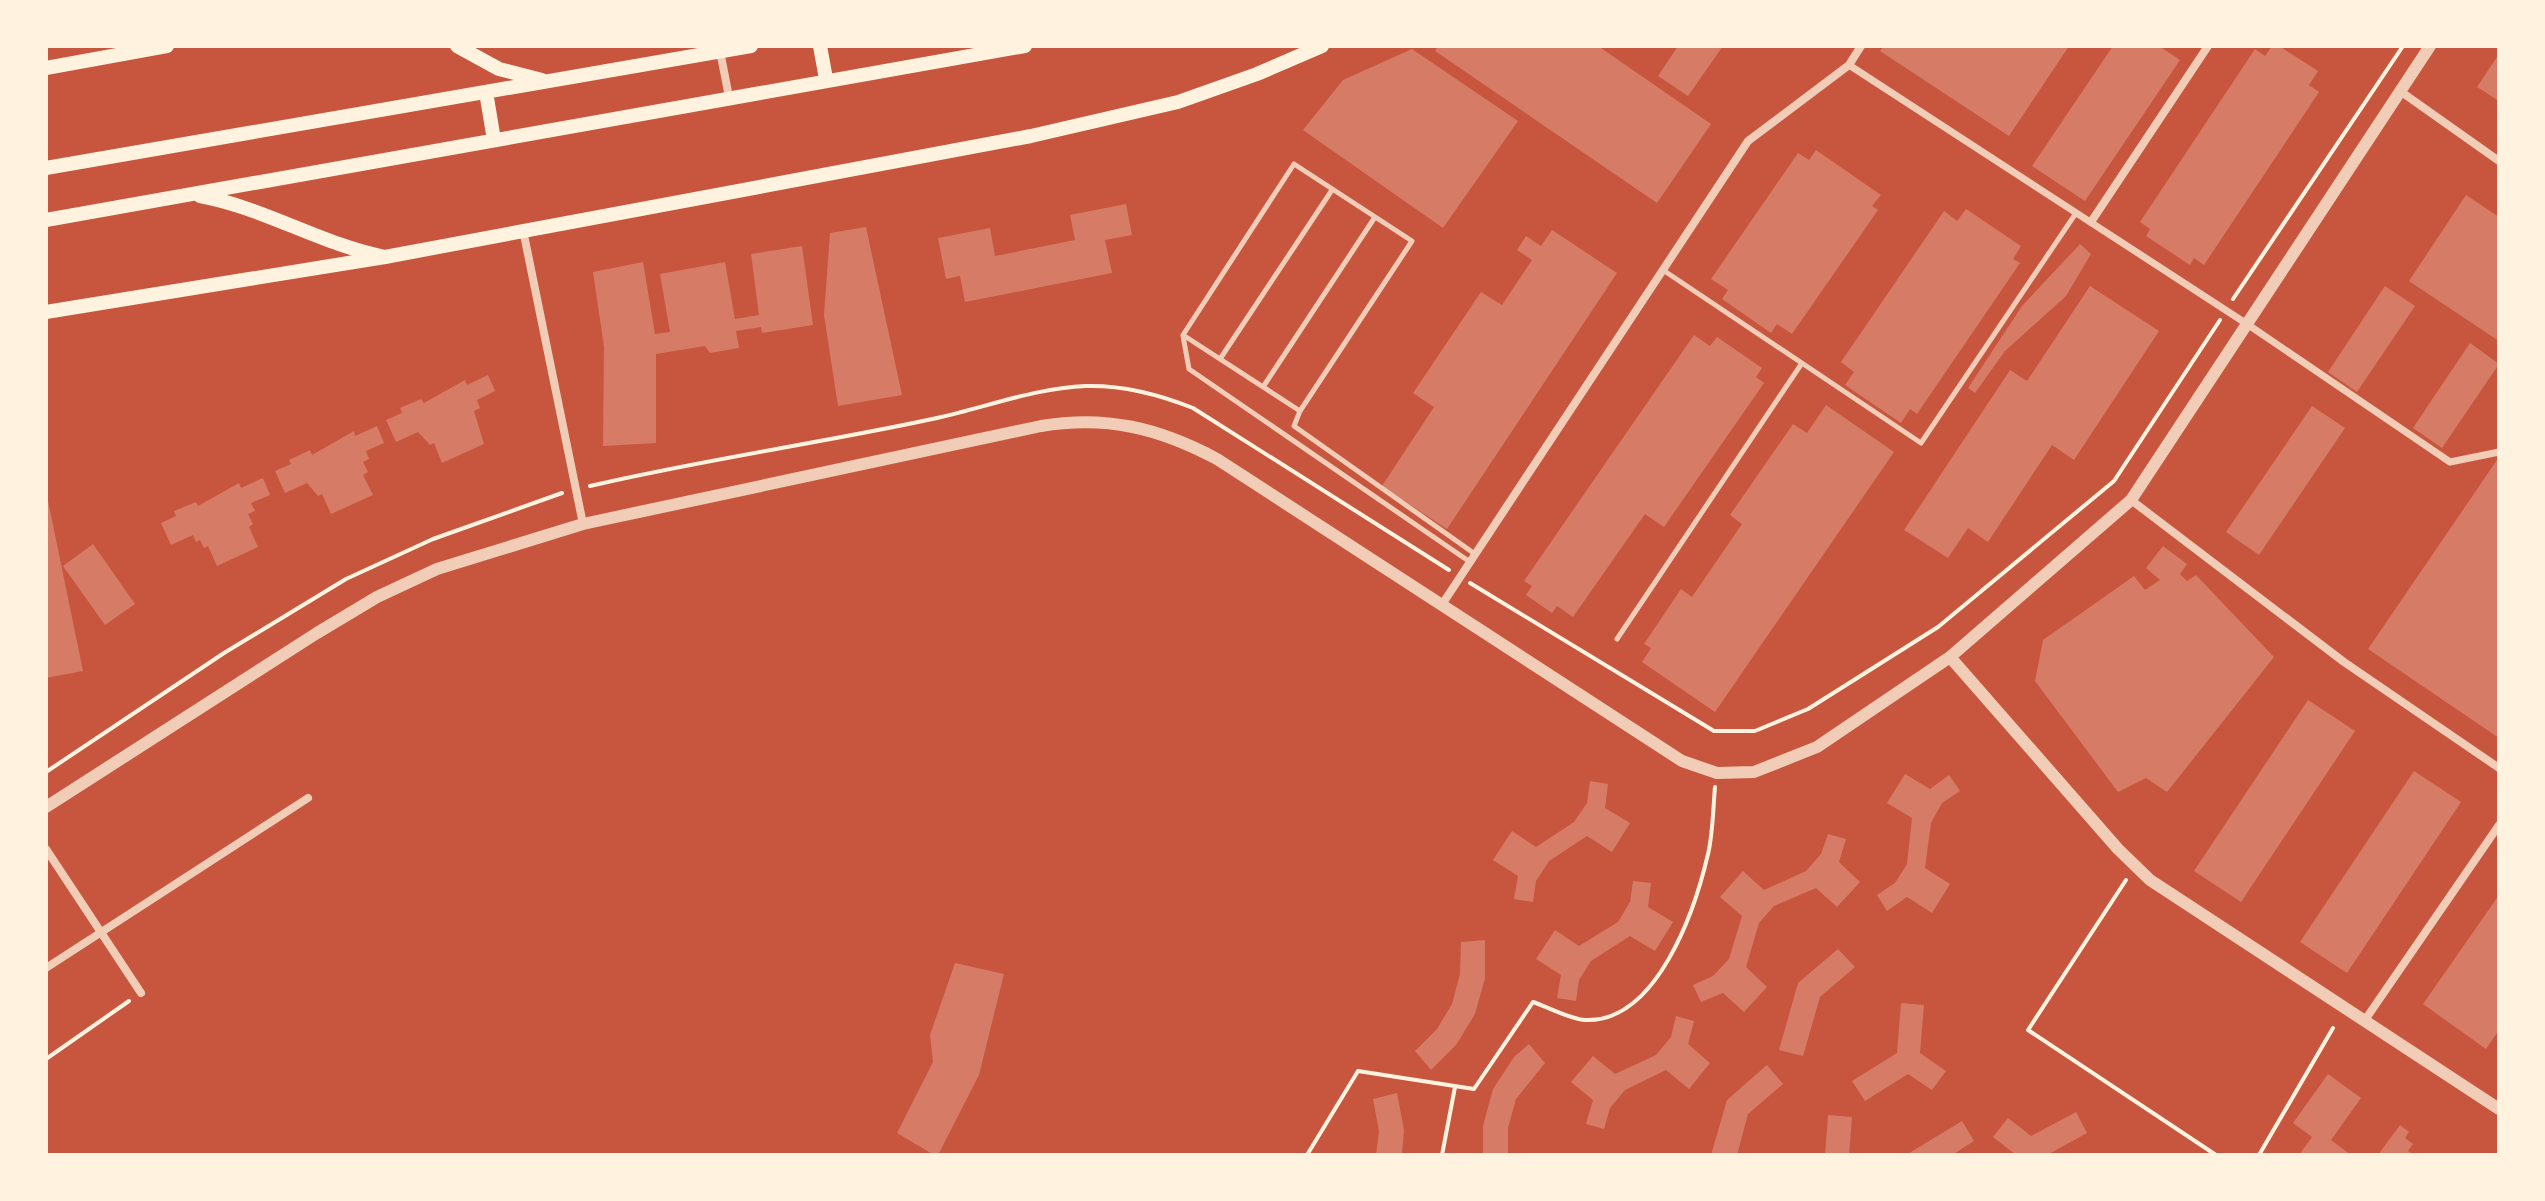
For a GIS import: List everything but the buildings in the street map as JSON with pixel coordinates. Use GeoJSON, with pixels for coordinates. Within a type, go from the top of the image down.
{"type":"FeatureCollection","features":[{"type":"Feature","properties":{"kind":"main road"},"geometry":{"type":"LineString","coordinates":[[46,68],[167,46]]}},
{"type":"Feature","properties":{"kind":"main road"},"geometry":{"type":"LineString","coordinates":[[457,46],[499,69],[546,81]]}},
{"type":"Feature","properties":{"kind":"main road"},"geometry":{"type":"LineString","coordinates":[[46,168],[720,48],[751,46]]}},
{"type":"Feature","properties":{"kind":"main road"},"geometry":{"type":"LineString","coordinates":[[820,46],[826,79]]}},
{"type":"Feature","properties":{"kind":"main road"},"geometry":{"type":"LineString","coordinates":[[46,220],[1025,46]]}},
{"type":"Feature","properties":{"kind":"main road"},"geometry":{"type":"LineString","coordinates":[[46,312],[385,257],[1031,136],[1178,102],[1257,74],[1322,46]]}},
{"type":"Feature","properties":{"kind":"main road"},"geometry":{"type":"LineString","coordinates":[[486,92],[494,140]]}},
{"type":"Feature","properties":{"kind":"main road"},"geometry":{"type":"LineString","coordinates":[[192,195],[242,206],[335,244],[385,257]]}},
{"type":"Feature","properties":{"kind":"street"},"geometry":{"type":"LineString","coordinates":[[1443,603],[1748,141],[1849,65],[1861,46]]}},
{"type":"Feature","properties":{"kind":"street"},"geometry":{"type":"LineString","coordinates":[[2091,222],[2208,46]]}},
{"type":"Feature","properties":{"kind":"street"},"geometry":{"type":"LineString","coordinates":[[46,807],[377,597],[470,557],[583,524],[1041,426],[1107,421],[1175,437],[1217,459],[1682,761],[1717,773],[1754,772],[1793,759],[1890,701],[1950,657],[2131,500],[2430,46]]}},
{"type":"Feature","properties":{"kind":"street"},"geometry":{"type":"LineString","coordinates":[[720,48],[729,97]]}},
{"type":"Feature","properties":{"kind":"street"},"geometry":{"type":"LineString","coordinates":[[1849,65],[2247,324],[2450,462],[2499,452]]}},
{"type":"Feature","properties":{"kind":"street"},"geometry":{"type":"LineString","coordinates":[[2400,91],[2499,161]]}},
{"type":"Feature","properties":{"kind":"street"},"geometry":{"type":"LineString","coordinates":[[523,230],[583,524]]}},
{"type":"Feature","properties":{"kind":"street"},"geometry":{"type":"LineString","coordinates":[[2131,500],[2247,585],[2344,662],[2499,768]]}},
{"type":"Feature","properties":{"kind":"street"},"geometry":{"type":"LineString","coordinates":[[1950,657],[2150,880],[2499,1109]]}},
{"type":"Feature","properties":{"kind":"street"},"geometry":{"type":"LineString","coordinates":[[46,968],[308,798]]}},
{"type":"Feature","properties":{"kind":"street"},"geometry":{"type":"LineString","coordinates":[[2365,1020],[2499,825]]}},
{"type":"Feature","properties":{"kind":"street"},"geometry":{"type":"LineString","coordinates":[[46,849],[141,993]]}},
{"type":"Feature","properties":{"kind":"lane"},"geometry":{"type":"LineString","coordinates":[[1294,164],[1412,241],[1300,411],[1294,426],[1473,558],[1189,369],[1183,335],[1294,164]]}},
{"type":"Feature","properties":{"kind":"lane"},"geometry":{"type":"LineString","coordinates":[[1220,359],[1332,189]]}},
{"type":"Feature","properties":{"kind":"lane"},"geometry":{"type":"LineString","coordinates":[[1663,270],[1921,443],[2076,213]]}},
{"type":"Feature","properties":{"kind":"lane"},"geometry":{"type":"LineString","coordinates":[[1263,387],[1375,217]]}},
{"type":"Feature","properties":{"kind":"lane"},"geometry":{"type":"LineString","coordinates":[[1183,335],[1300,411]]}},
{"type":"Feature","properties":{"kind":"lane"},"geometry":{"type":"LineString","coordinates":[[1617,639],[1802,363]]}},
{"type":"Feature","properties":{"kind":"path"},"geometry":{"type":"LineString","coordinates":[[1307,1155],[1358,1071],[1474,1089],[1533,1002],[1585,1020],[1620,1013],[1655,983],[1682,934],[1708,853],[1717,773]]}},
{"type":"Feature","properties":{"kind":"path"},"geometry":{"type":"LineString","coordinates":[[2136,866],[2028,1030],[2216,1155]]}},
{"type":"Feature","properties":{"kind":"path"},"geometry":{"type":"LineString","coordinates":[[46,1059],[141,993]]}},
{"type":"Feature","properties":{"kind":"path"},"geometry":{"type":"LineString","coordinates":[[2259,1155],[2333,1028]]}},
{"type":"Feature","properties":{"kind":"path"},"geometry":{"type":"LineString","coordinates":[[1442,1155],[1456,1086]]}}]}
